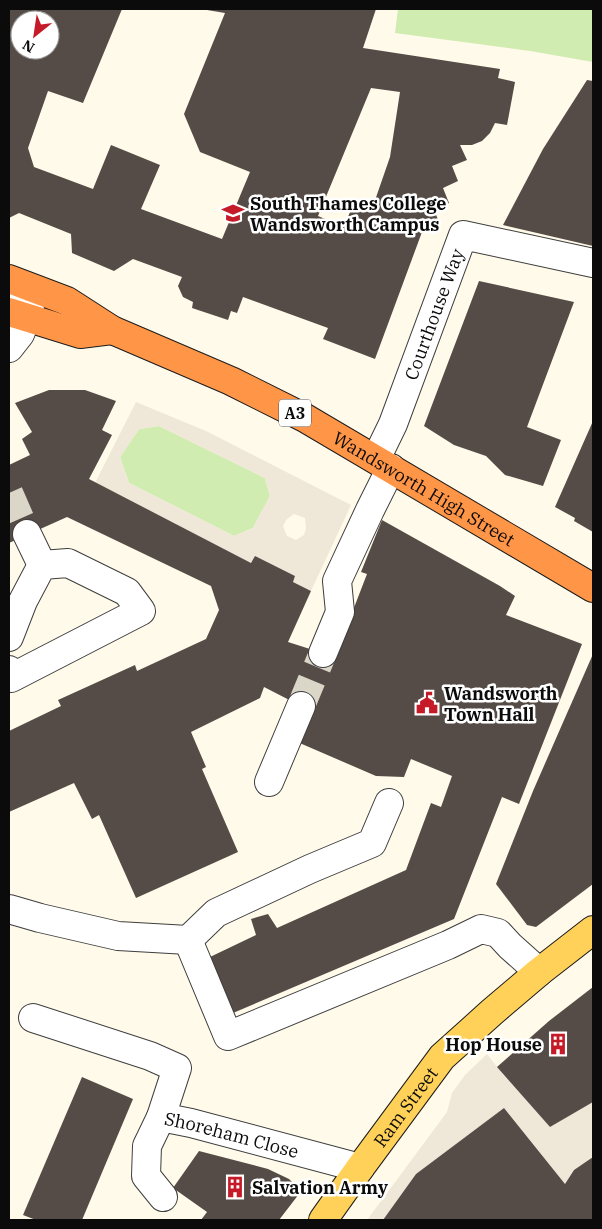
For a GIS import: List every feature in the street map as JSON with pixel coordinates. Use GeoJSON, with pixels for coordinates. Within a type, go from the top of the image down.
{"type":"FeatureCollection","features":[{"type":"Feature","properties":{"kind":"highway","name":"Wandsworth High Street"},"geometry":{"type":"LineString","coordinates":[[9,279],[67,301],[112,330],[231,380],[305,418],[593,588]]}},
{"type":"Feature","properties":{"kind":"highway","name":"A3"},"geometry":{"type":"LineString","coordinates":[[18,314],[80,334],[112,330]]}},
{"type":"Feature","properties":{"kind":"main road","name":"Ram Street"},"geometry":{"type":"LineString","coordinates":[[323,1220],[442,1057],[539,972],[593,930]]}},
{"type":"Feature","properties":{"kind":"street","name":"Courthouse Way"},"geometry":{"type":"LineString","coordinates":[[384,464],[392,424],[463,235],[593,263]]}},
{"type":"Feature","properties":{"kind":"street"},"geometry":{"type":"LineString","coordinates":[[9,295],[25,302],[30,310],[18,314],[20,334],[9,348]]}},
{"type":"Feature","properties":{"kind":"street"},"geometry":{"type":"LineString","coordinates":[[323,653],[340,612],[337,581],[370,510],[384,464]]}},
{"type":"Feature","properties":{"kind":"street"},"geometry":{"type":"LineString","coordinates":[[27,534],[42,565]]}},
{"type":"Feature","properties":{"kind":"street"},"geometry":{"type":"LineString","coordinates":[[9,670],[11,678],[142,610],[126,592],[68,563],[42,565]]}},
{"type":"Feature","properties":{"kind":"street"},"geometry":{"type":"LineString","coordinates":[[9,637],[23,601],[42,565]]}},
{"type":"Feature","properties":{"kind":"street"},"geometry":{"type":"LineString","coordinates":[[269,782],[301,706]]}},
{"type":"Feature","properties":{"kind":"street"},"geometry":{"type":"LineString","coordinates":[[9,909],[118,936],[188,940],[216,913],[310,869],[372,843],[389,803]]}},
{"type":"Feature","properties":{"kind":"street"},"geometry":{"type":"LineString","coordinates":[[188,940],[228,1036],[448,945],[480,929],[498,934],[539,972]]}},
{"type":"Feature","properties":{"kind":"street"},"geometry":{"type":"LineString","coordinates":[[33,1018],[150,1056],[177,1068],[161,1117]]}},
{"type":"Feature","properties":{"kind":"street","name":"Shoreham Close"},"geometry":{"type":"LineString","coordinates":[[163,1197],[146,1176],[147,1146],[161,1117],[191,1123],[360,1168]]}},
{"type":"Feature","properties":{"kind":"green space"},"geometry":{"type":"Polygon","coordinates":[[[398,9],[593,9],[593,62],[530,51],[395,33],[398,9]]]}},
{"type":"Feature","properties":{"kind":"green space"},"geometry":{"type":"Polygon","coordinates":[[[159,426],[265,478],[270,496],[253,528],[234,536],[129,483],[120,457],[139,429],[159,426]]]}},
{"type":"Feature","properties":{"kind":"shaded area"},"geometry":{"type":"Polygon","coordinates":[[[136,402],[206,431],[351,505],[311,591],[293,582],[295,576],[255,557],[251,563],[95,483],[136,402]],[[159,426],[139,429],[120,457],[129,483],[234,536],[253,528],[270,496],[265,478],[159,426]],[[294,514],[287,519],[283,526],[287,536],[296,540],[304,535],[306,528],[305,518],[294,514]]]}},
{"type":"Feature","properties":{"kind":"shaded area"},"geometry":{"type":"Polygon","coordinates":[[[487,1054],[550,1127],[593,1102],[593,1157],[574,1170],[565,1184],[504,1108],[416,1174],[383,1220],[367,1220],[447,1112],[452,1093],[465,1075],[487,1054]]]}},
{"type":"Feature","properties":{"kind":"building","name":"South Thames College Wandsworth Campus"},"geometry":{"type":"Polygon","coordinates":[[[9,9],[122,9],[83,103],[48,91],[28,148],[34,167],[93,189],[111,145],[160,165],[141,209],[222,239],[250,172],[200,152],[184,114],[225,13],[208,9],[376,9],[363,48],[500,69],[498,78],[515,82],[507,125],[495,123],[490,133],[482,141],[472,145],[460,145],[467,160],[452,166],[458,181],[443,188],[449,203],[433,208],[440,224],[422,232],[375,359],[323,339],[328,328],[243,297],[237,313],[231,311],[228,320],[192,308],[193,302],[183,297],[178,286],[182,277],[133,259],[114,271],[72,253],[71,234],[19,213],[9,218],[9,9]],[[371,88],[318,216],[344,227],[354,202],[372,209],[390,157],[400,92],[371,88]]]}},
{"type":"Feature","properties":{"kind":"building"},"geometry":{"type":"Polygon","coordinates":[[[587,80],[593,81],[593,246],[503,225],[543,149],[587,80]]]}},
{"type":"Feature","properties":{"kind":"building"},"geometry":{"type":"Polygon","coordinates":[[[479,281],[574,302],[527,427],[561,440],[543,486],[505,475],[486,456],[454,445],[424,426],[479,281]]]}},
{"type":"Feature","properties":{"kind":"building","name":"Wandsworth Town Hall"},"geometry":{"type":"Polygon","coordinates":[[[49,390],[85,390],[116,401],[102,430],[112,435],[89,479],[251,563],[255,556],[295,576],[293,582],[311,591],[288,642],[335,657],[367,574],[361,572],[382,520],[515,596],[506,615],[582,644],[519,804],[502,797],[454,919],[233,1013],[210,957],[256,935],[251,919],[268,914],[277,928],[406,870],[431,803],[441,807],[452,776],[411,759],[404,777],[376,776],[295,741],[301,706],[264,687],[260,698],[191,732],[206,767],[202,769],[238,852],[136,898],[99,815],[92,819],[74,783],[9,812],[9,731],[61,706],[58,700],[135,665],[137,671],[206,639],[219,610],[211,586],[67,517],[9,543],[9,465],[30,455],[22,439],[32,432],[15,403],[49,390]]]}},
{"type":"Feature","properties":{"kind":"building"},"geometry":{"type":"Polygon","coordinates":[[[593,421],[593,532],[574,521],[575,518],[555,507],[593,421]]]}},
{"type":"Feature","properties":{"kind":"building"},"geometry":{"type":"Polygon","coordinates":[[[593,654],[593,884],[536,927],[527,925],[496,884],[533,791],[593,654]]]}},
{"type":"Feature","properties":{"kind":"building","name":"Hop House"},"geometry":{"type":"Polygon","coordinates":[[[593,987],[593,1102],[550,1127],[497,1067],[549,1021],[593,987]]]}},
{"type":"Feature","properties":{"kind":"building"},"geometry":{"type":"Polygon","coordinates":[[[82,1077],[133,1099],[82,1220],[36,1220],[23,1215],[82,1077]]]}},
{"type":"Feature","properties":{"kind":"building"},"geometry":{"type":"Polygon","coordinates":[[[504,1108],[565,1184],[574,1170],[593,1157],[593,1220],[383,1220],[416,1174],[504,1108]]]}},
{"type":"Feature","properties":{"kind":"building","name":"Salvation Army"},"geometry":{"type":"Polygon","coordinates":[[[199,1151],[268,1169],[289,1179],[296,1186],[299,1194],[279,1220],[201,1220],[207,1212],[173,1188],[199,1151]]]}},
{"type":"Feature","properties":{"kind":"tunnel"},"geometry":{"type":"LineString","coordinates":[[9,493],[27,534]]}},
{"type":"Feature","properties":{"kind":"tunnel"},"geometry":{"type":"LineString","coordinates":[[301,706],[323,653]]}},
{"type":"Feature","properties":{"kind":"place","name":"South Thames College Wandsworth Campus"},"geometry":{"type":"Point","coordinates":[233,213]}},
{"type":"Feature","properties":{"kind":"place","name":"Wandsworth Town Hall"},"geometry":{"type":"Point","coordinates":[427,703]}},
{"type":"Feature","properties":{"kind":"place","name":"Hop House"},"geometry":{"type":"Point","coordinates":[558,1044]}},
{"type":"Feature","properties":{"kind":"place","name":"Salvation Army"},"geometry":{"type":"Point","coordinates":[235,1187]}}]}
